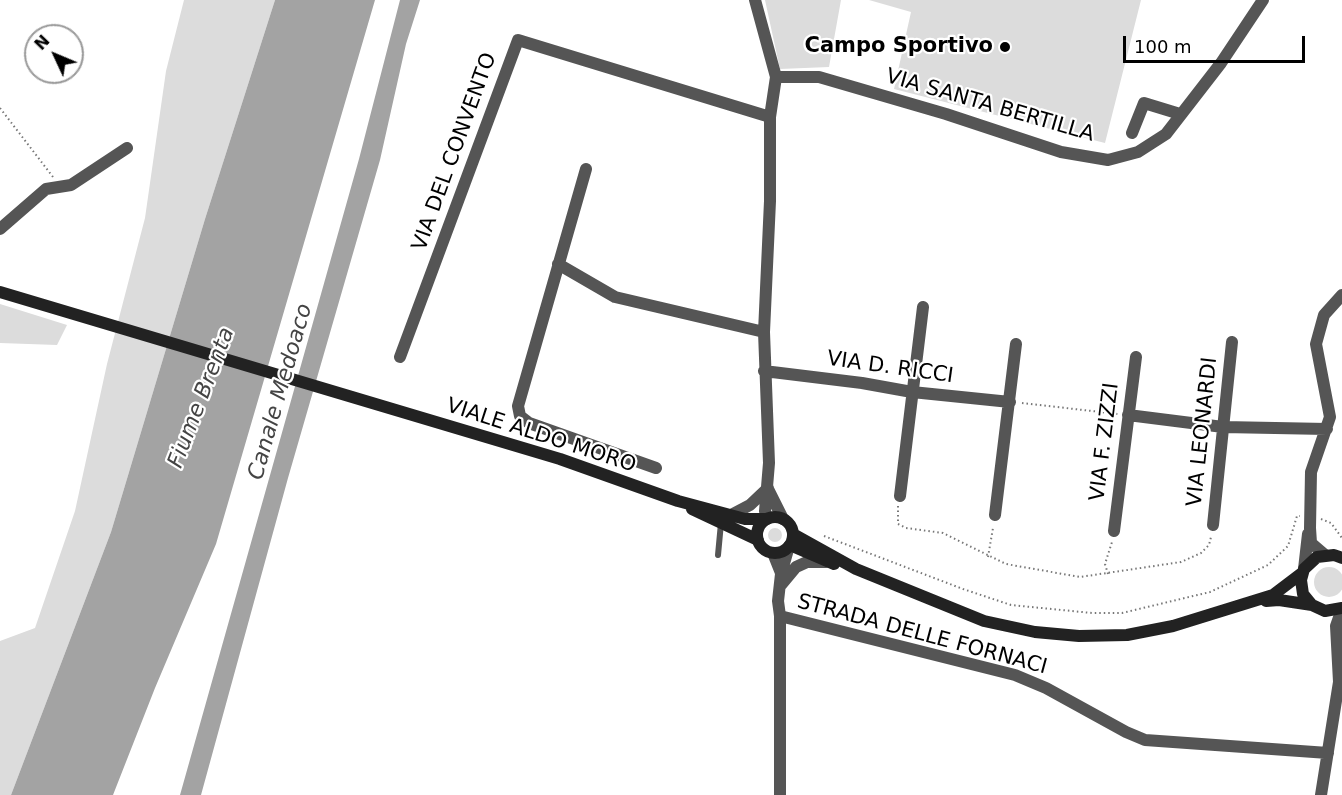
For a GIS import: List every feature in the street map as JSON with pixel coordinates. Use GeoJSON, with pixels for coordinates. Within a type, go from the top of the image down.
{"type":"FeatureCollection","features":[{"type":"Feature","properties":{"kind":"main road","name":"VIALE ALDO MORO"},"geometry":{"type":"LineString","coordinates":[[0,291],[93,321],[560,459],[726,519],[758,540]]}},
{"type":"Feature","properties":{"kind":"main road","name":"VIALE ALDO MORO"},"geometry":{"type":"LineString","coordinates":[[726,519],[767,519]]}},
{"type":"Feature","properties":{"kind":"main road"},"geometry":{"type":"LineString","coordinates":[[767,519],[783,519],[791,526],[791,542],[773,553],[764,548],[758,540],[759,528],[767,519]]}},
{"type":"Feature","properties":{"kind":"main road"},"geometry":{"type":"LineString","coordinates":[[791,542],[826,562],[856,569]]}},
{"type":"Feature","properties":{"kind":"main road"},"geometry":{"type":"LineString","coordinates":[[791,542],[984,621],[1035,632],[1079,636],[1127,634],[1173,626],[1253,603],[1273,595],[1317,557],[1336,554]]}},
{"type":"Feature","properties":{"kind":"main road"},"geometry":{"type":"LineString","coordinates":[[1303,571],[1301,587],[1316,607]]}},
{"type":"Feature","properties":{"kind":"main road"},"geometry":{"type":"LineString","coordinates":[[1253,603],[1279,600],[1331,611],[1342,608]]}},
{"type":"Feature","properties":{"kind":"street"},"geometry":{"type":"LineString","coordinates":[[755,0],[776,76],[770,117],[770,201],[764,332],[768,488],[765,511],[767,519]]}},
{"type":"Feature","properties":{"kind":"street","name":"VIA SANTA BERTILLA"},"geometry":{"type":"LineString","coordinates":[[776,76],[819,78],[946,114],[1061,152],[1108,160],[1138,152],[1166,134],[1221,63],[1263,0]]}},
{"type":"Feature","properties":{"kind":"street","name":"VIA DEL CONVENTO"},"geometry":{"type":"LineString","coordinates":[[400,357],[518,40],[770,117]]}},
{"type":"Feature","properties":{"kind":"street"},"geometry":{"type":"LineString","coordinates":[[1132,133],[1144,103],[1180,114]]}},
{"type":"Feature","properties":{"kind":"street"},"geometry":{"type":"LineString","coordinates":[[0,229],[46,189],[60,189],[71,185],[127,148]]}},
{"type":"Feature","properties":{"kind":"street"},"geometry":{"type":"LineString","coordinates":[[586,169],[518,406],[520,416],[529,423],[656,468]]}},
{"type":"Feature","properties":{"kind":"street"},"geometry":{"type":"LineString","coordinates":[[558,264],[615,297],[764,332]]}},
{"type":"Feature","properties":{"kind":"street"},"geometry":{"type":"LineString","coordinates":[[1336,554],[1311,543],[1311,472],[1330,417],[1316,344],[1324,315],[1342,295]]}},
{"type":"Feature","properties":{"kind":"street"},"geometry":{"type":"LineString","coordinates":[[900,496],[922,307]]}},
{"type":"Feature","properties":{"kind":"street","name":"VIA LEONARDI"},"geometry":{"type":"LineString","coordinates":[[1213,525],[1232,342]]}},
{"type":"Feature","properties":{"kind":"street"},"geometry":{"type":"LineString","coordinates":[[995,515],[1016,344]]}},
{"type":"Feature","properties":{"kind":"street","name":"VIA F. ZIZZI"},"geometry":{"type":"LineString","coordinates":[[1114,531],[1136,357]]}},
{"type":"Feature","properties":{"kind":"street","name":"VIA D. RICCI"},"geometry":{"type":"LineString","coordinates":[[764,371],[912,392],[1010,402]]}},
{"type":"Feature","properties":{"kind":"street"},"geometry":{"type":"LineString","coordinates":[[1128,415],[1223,427],[1327,429]]}},
{"type":"Feature","properties":{"kind":"street"},"geometry":{"type":"LineString","coordinates":[[726,519],[750,505],[768,488]]}},
{"type":"Feature","properties":{"kind":"street"},"geometry":{"type":"LineString","coordinates":[[768,488],[783,519]]}},
{"type":"Feature","properties":{"kind":"street"},"geometry":{"type":"LineString","coordinates":[[1303,571],[1306,540],[1311,523]]}},
{"type":"Feature","properties":{"kind":"street"},"geometry":{"type":"LineString","coordinates":[[780,795],[779,589],[791,542]]}},
{"type":"Feature","properties":{"kind":"street"},"geometry":{"type":"LineString","coordinates":[[773,553],[781,574]]}},
{"type":"Feature","properties":{"kind":"street"},"geometry":{"type":"LineString","coordinates":[[779,589],[783,579],[796,567],[807,562],[826,562]]}},
{"type":"Feature","properties":{"kind":"street"},"geometry":{"type":"LineString","coordinates":[[1316,607],[1336,639]]}},
{"type":"Feature","properties":{"kind":"street"},"geometry":{"type":"LineString","coordinates":[[1325,794],[1328,753],[1339,682],[1337,618],[1342,608]]}},
{"type":"Feature","properties":{"kind":"street","name":"STRADA DELLE FORNACI"},"geometry":{"type":"LineString","coordinates":[[780,616],[1015,675],[1046,688],[1145,740],[1328,753]]}},
{"type":"Feature","properties":{"kind":"lane"},"geometry":{"type":"LineString","coordinates":[[718,555],[726,519]]}},
{"type":"Feature","properties":{"kind":"path"},"geometry":{"type":"LineString","coordinates":[[0,108],[51,171],[60,189]]}},
{"type":"Feature","properties":{"kind":"path"},"geometry":{"type":"LineString","coordinates":[[1010,402],[1128,415]]}},
{"type":"Feature","properties":{"kind":"path"},"geometry":{"type":"LineString","coordinates":[[900,496],[898,524],[906,528],[943,533],[988,557],[1055,574],[1080,577],[1181,562],[1201,554],[1209,545],[1213,525]]}},
{"type":"Feature","properties":{"kind":"path"},"geometry":{"type":"LineString","coordinates":[[988,557],[995,515]]}},
{"type":"Feature","properties":{"kind":"path"},"geometry":{"type":"LineString","coordinates":[[815,533],[1011,605],[1092,613],[1122,613],[1210,592],[1253,572],[1281,556],[1288,546],[1297,516],[1311,523],[1327,520],[1342,538]]}},
{"type":"Feature","properties":{"kind":"path"},"geometry":{"type":"LineString","coordinates":[[1108,574],[1105,564],[1114,531]]}},
{"type":"Feature","properties":{"kind":"shaded area"},"geometry":{"type":"Polygon","coordinates":[[[184,0],[275,0],[205,219],[111,532],[11,795],[0,795],[0,641],[35,628],[75,511],[107,364],[145,218],[166,71],[184,0]]]}},
{"type":"Feature","properties":{"kind":"shaded area"},"geometry":{"type":"Polygon","coordinates":[[[765,0],[841,0],[829,67],[780,69],[765,0]]]}},
{"type":"Feature","properties":{"kind":"shaded area","name":"Campo Sportivo"},"geometry":{"type":"Polygon","coordinates":[[[869,0],[1141,0],[1105,143],[894,89],[911,12],[869,0]]]}},
{"type":"Feature","properties":{"kind":"shaded area"},"geometry":{"type":"Polygon","coordinates":[[[0,304],[67,325],[57,345],[0,343],[0,304]]]}},
{"type":"Feature","properties":{"kind":"shaded area"},"geometry":{"type":"Polygon","coordinates":[[[772,528],[778,528],[782,535],[778,542],[772,542],[768,538],[768,532],[772,528]]]}},
{"type":"Feature","properties":{"kind":"shaded area"},"geometry":{"type":"Polygon","coordinates":[[[1329,567],[1335,568],[1343,576],[1343,588],[1335,596],[1329,597],[1323,596],[1315,588],[1314,582],[1315,576],[1323,568],[1329,567]]]}},
{"type":"Feature","properties":{"kind":"water","name":"Fiume Brenta"},"geometry":{"type":"Polygon","coordinates":[[[275,0],[375,0],[216,544],[113,795],[11,795],[111,532],[205,219],[275,0]]]}},
{"type":"Feature","properties":{"kind":"water","name":"Canale Medoaco"},"geometry":{"type":"Polygon","coordinates":[[[400,0],[420,0],[406,44],[380,160],[288,478],[201,795],[180,795],[359,159],[400,0]]]}},
{"type":"Feature","properties":{"kind":"place","name":"Campo Sportivo"},"geometry":{"type":"Point","coordinates":[1005,47]}}]}
